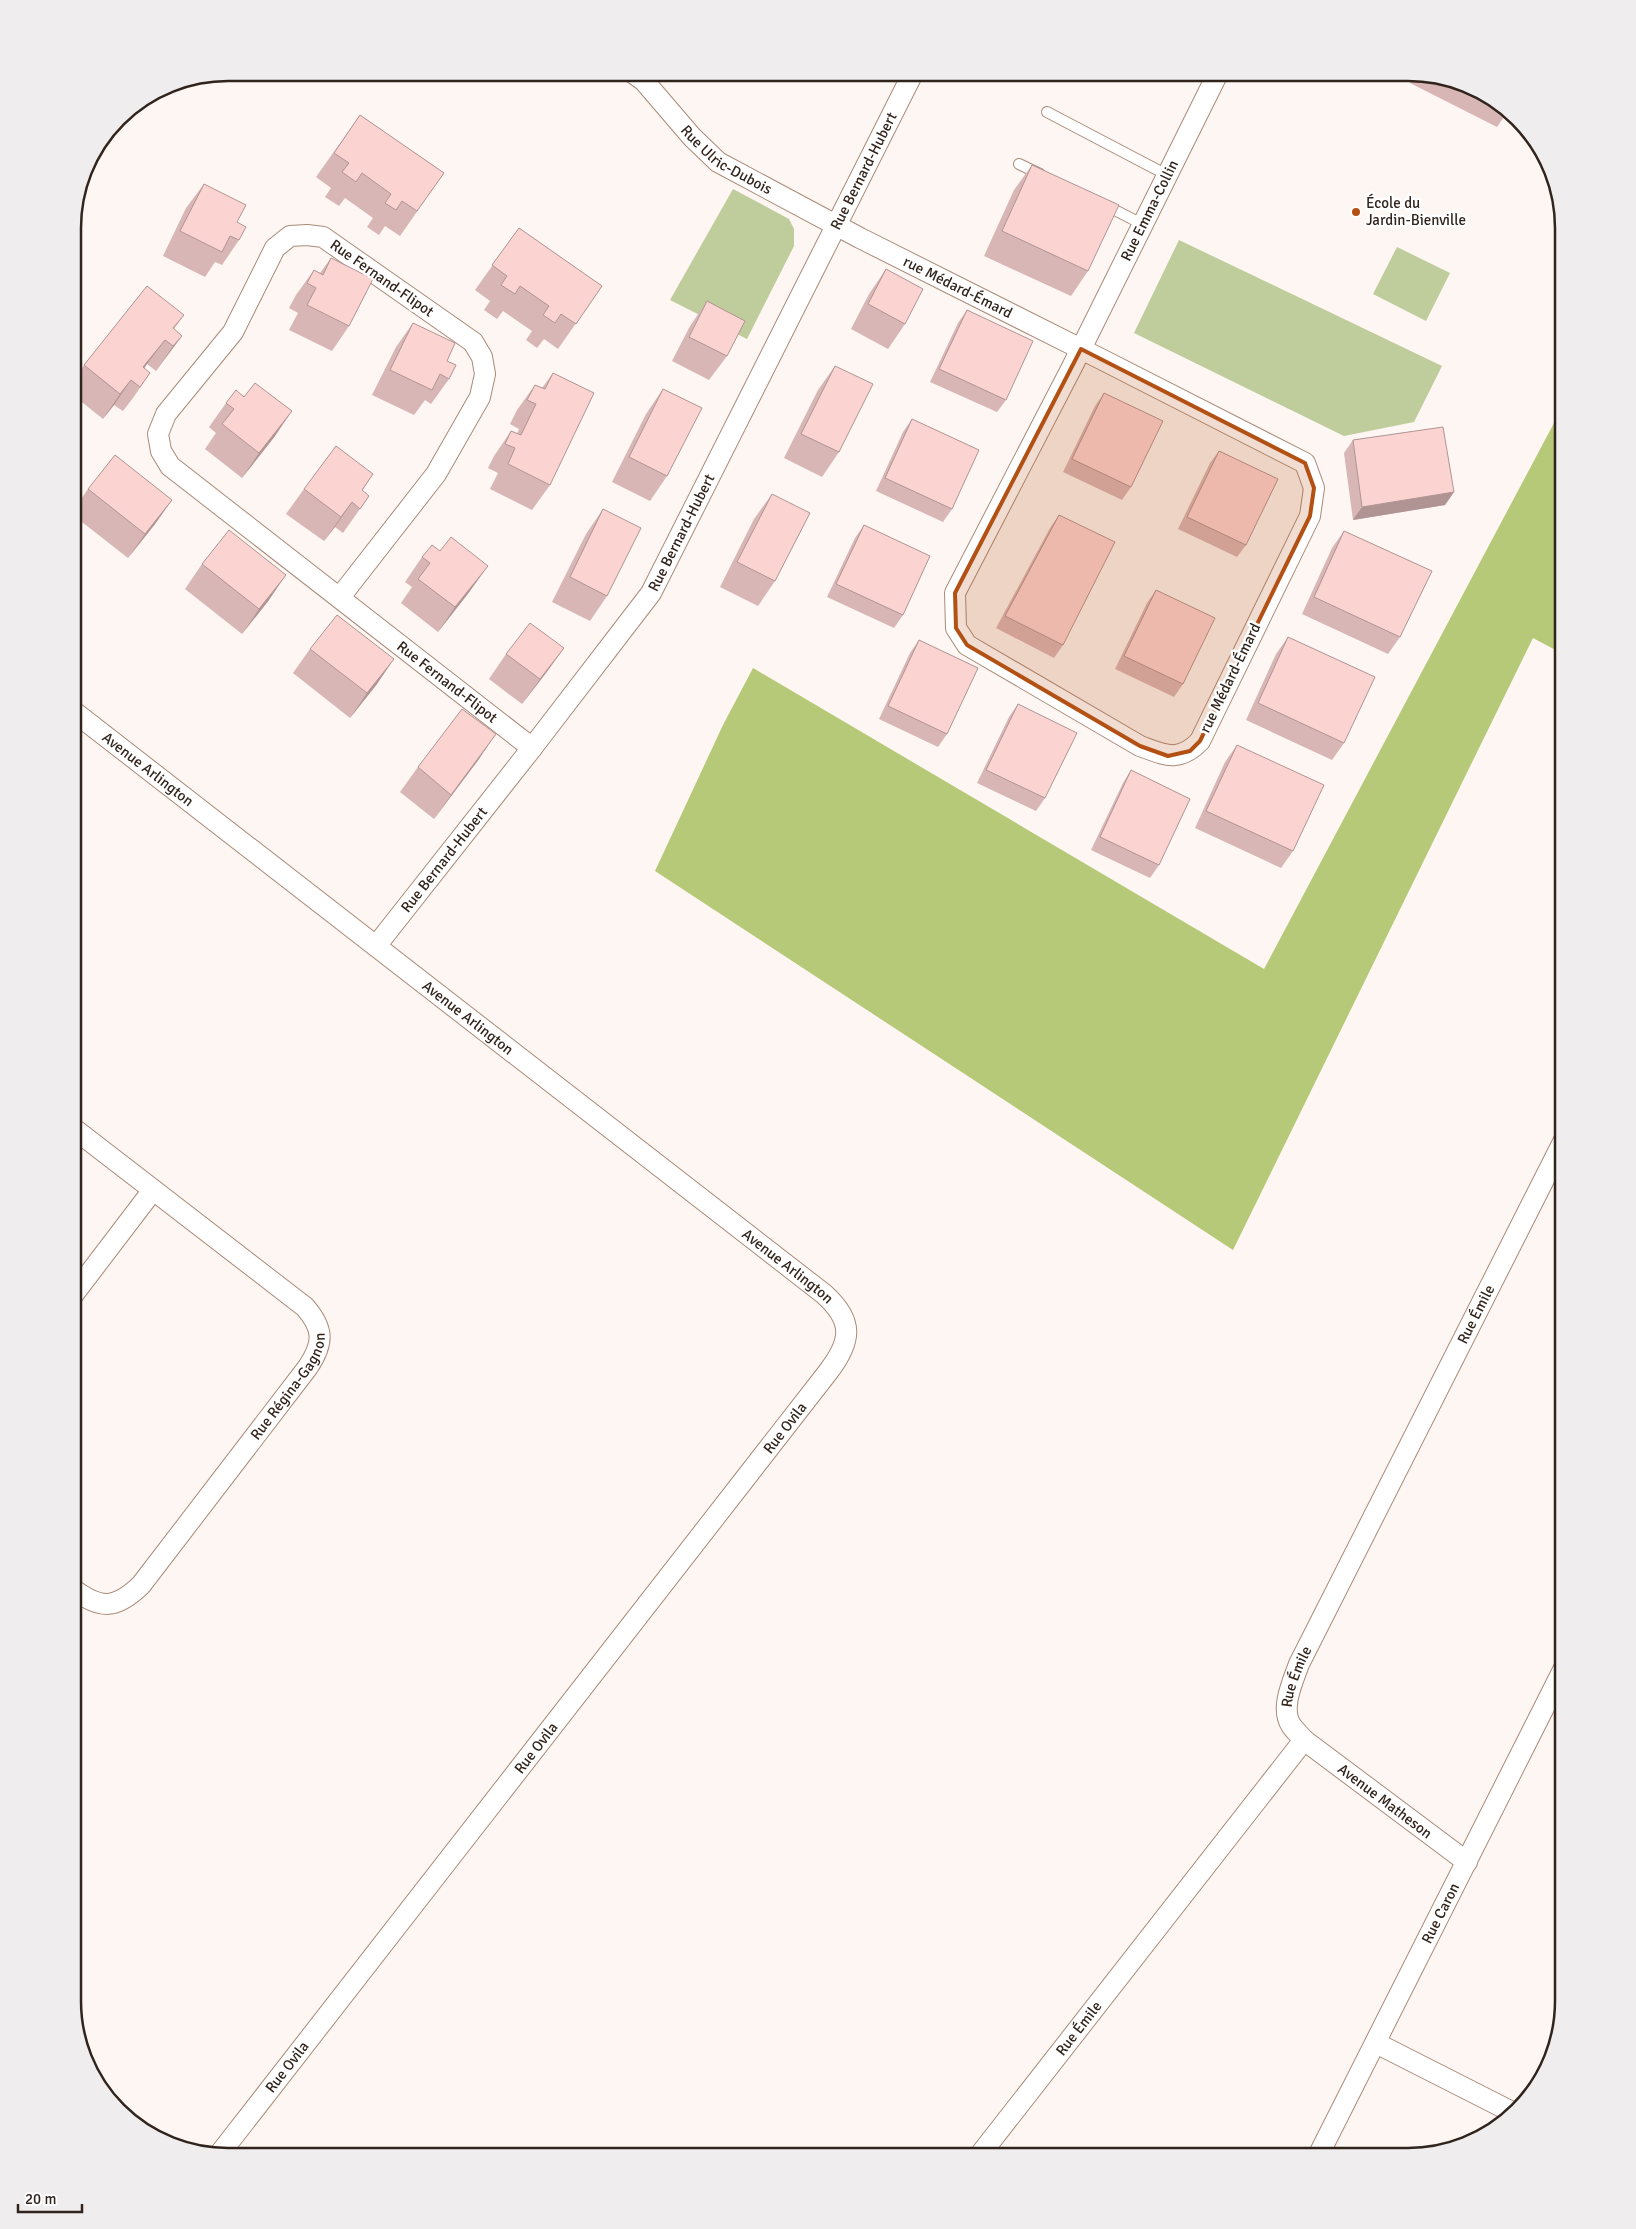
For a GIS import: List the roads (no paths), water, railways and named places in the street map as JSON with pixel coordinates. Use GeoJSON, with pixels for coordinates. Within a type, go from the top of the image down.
{"type":"FeatureCollection","features":[{"type":"Feature","properties":{"kind":"street","name":"Rue Ulric-Dubois"},"geometry":{"type":"LineString","coordinates":[[644,81],[692,137],[718,162],[836,226]]}},
{"type":"Feature","properties":{"kind":"street","name":"Rue Bernard-Hubert"},"geometry":{"type":"LineString","coordinates":[[376,946],[651,593],[909,82]]}},
{"type":"Feature","properties":{"kind":"street","name":"Rue Emma-Collin"},"geometry":{"type":"LineString","coordinates":[[1081,349],[1214,82]]}},
{"type":"Feature","properties":{"kind":"street","name":"rue Médard-Émard"},"geometry":{"type":"LineString","coordinates":[[836,226],[1081,349],[1305,463],[1314,488],[1310,516],[1200,741],[1190,751],[1168,756],[1140,746],[967,645],[956,628],[955,593],[1081,349]]}},
{"type":"Feature","properties":{"kind":"street","name":"Rue Fernand-Flipot"},"geometry":{"type":"LineString","coordinates":[[340,597],[436,474],[480,397],[485,374],[482,357],[473,342],[323,237],[307,235],[290,236],[275,248],[233,332],[166,414],[158,434],[161,451],[170,466],[532,748]]}},
{"type":"Feature","properties":{"kind":"street","name":"Avenue Arlington"},"geometry":{"type":"LineString","coordinates":[[82,718],[824,1294],[844,1317],[846,1335]]}},
{"type":"Feature","properties":{"kind":"street","name":"Rue Régina-Gagnon"},"geometry":{"type":"LineString","coordinates":[[81,1135],[305,1307],[316,1320],[320,1335],[317,1353],[141,1585],[129,1596],[114,1604],[99,1604],[87,1600],[81,1595]]}},
{"type":"Feature","properties":{"kind":"street","name":"Rue Émile"},"geometry":{"type":"LineString","coordinates":[[986,2148],[1304,1740],[1289,1723],[1287,1705],[1299,1664],[1555,1160]]}},
{"type":"Feature","properties":{"kind":"street"},"geometry":{"type":"LineString","coordinates":[[81,1283],[152,1190]]}},
{"type":"Feature","properties":{"kind":"street","name":"Rue Ovila"},"geometry":{"type":"LineString","coordinates":[[225,2147],[838,1359],[844,1347],[846,1335]]}},
{"type":"Feature","properties":{"kind":"street","name":"Rue Caron"},"geometry":{"type":"LineString","coordinates":[[1322,2148],[1555,1688]]}},
{"type":"Feature","properties":{"kind":"street","name":"Avenue Matheson"},"geometry":{"type":"LineString","coordinates":[[1304,1740],[1467,1862]]}},
{"type":"Feature","properties":{"kind":"street"},"geometry":{"type":"LineString","coordinates":[[1376,2043],[1507,2109]]}},
{"type":"Feature","properties":{"kind":"lane"},"geometry":{"type":"LineString","coordinates":[[1047,112],[1167,175]]}},
{"type":"Feature","properties":{"kind":"lane"},"geometry":{"type":"LineString","coordinates":[[1019,164],[1054,181]]}},
{"type":"Feature","properties":{"kind":"lane"},"geometry":{"type":"LineString","coordinates":[[1098,202],[1142,224]]}},
{"type":"Feature","properties":{"kind":"place","name":"École du Jardin-Bienville"},"geometry":{"type":"Point","coordinates":[1356,212]}}]}
